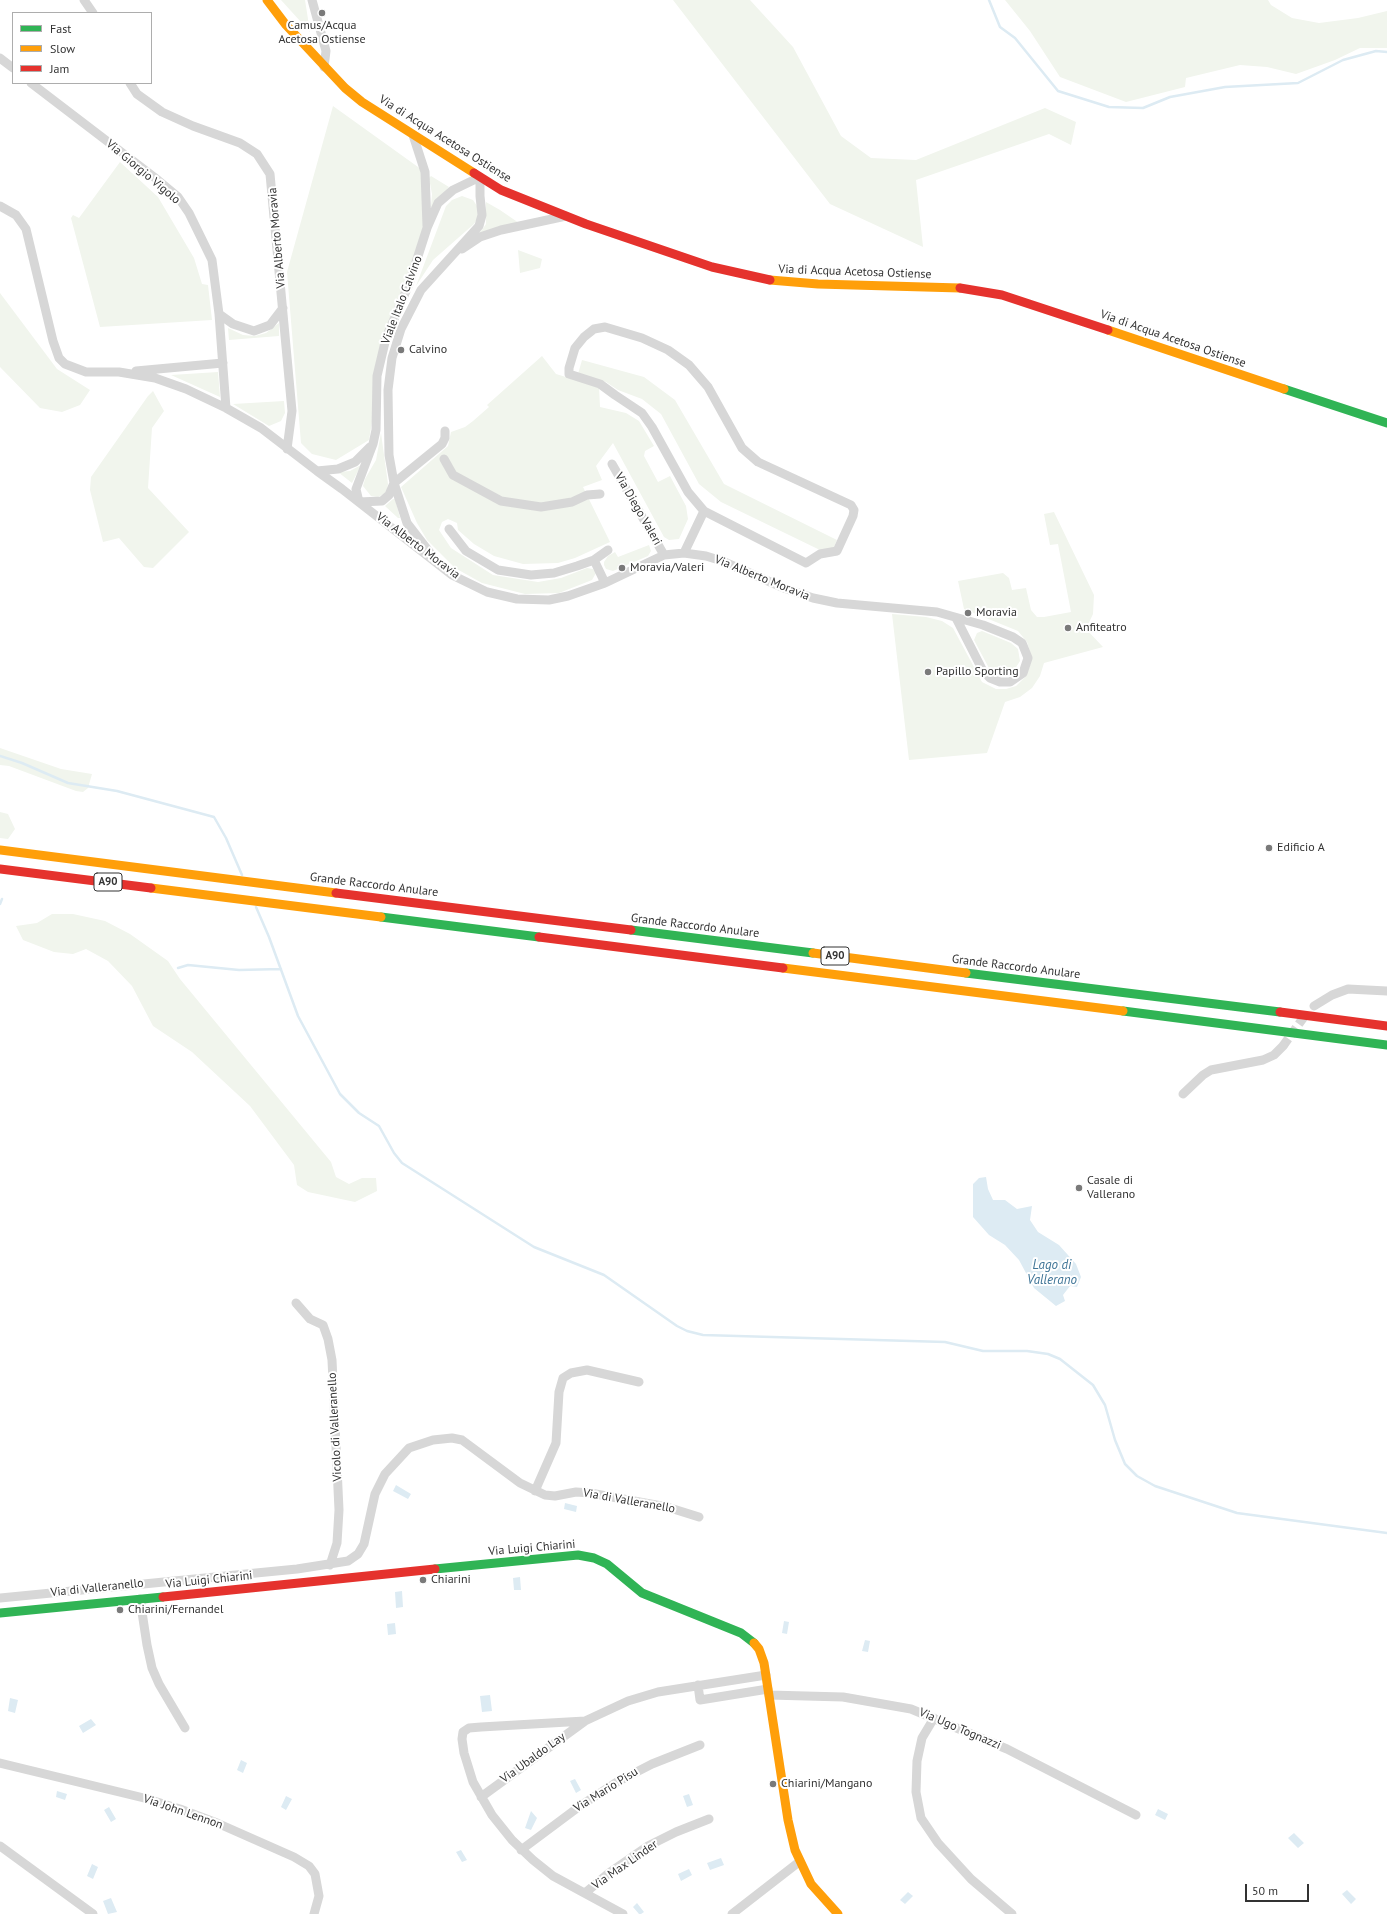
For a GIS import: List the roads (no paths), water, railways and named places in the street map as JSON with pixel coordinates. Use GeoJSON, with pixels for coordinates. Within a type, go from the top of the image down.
{"type":"FeatureCollection","features":[{"type":"Feature","properties":{"kind":"main road","name":"Via di Acqua Acetosa Ostiense"},"geometry":{"type":"LineString","coordinates":[[267,0],[286,25],[324,67],[345,88],[362,102],[501,190],[566,216],[712,267],[765,280],[818,284],[939,286],[963,288],[1002,295],[1387,423]]}},
{"type":"Feature","properties":{"kind":"main road","name":"Grande Raccordo Anulare"},"geometry":{"type":"LineString","coordinates":[[0,850],[1387,1026]]}},
{"type":"Feature","properties":{"kind":"main road","name":"A90"},"geometry":{"type":"LineString","coordinates":[[0,869],[1387,1045]]}},
{"type":"Feature","properties":{"kind":"main road"},"geometry":{"type":"LineString","coordinates":[[1339,1020],[1387,1021]]}},
{"type":"Feature","properties":{"kind":"main road","name":"Via Luigi Chiarini"},"geometry":{"type":"LineString","coordinates":[[0,1613],[567,1556],[584,1556],[594,1558],[607,1564],[627,1582],[647,1596],[749,1638],[762,1654],[788,1820],[799,1862],[815,1890],[838,1914]]}},
{"type":"Feature","properties":{"kind":"street"},"geometry":{"type":"LineString","coordinates":[[84,0],[92,12]]}},
{"type":"Feature","properties":{"kind":"street"},"geometry":{"type":"LineString","coordinates":[[312,0],[326,51],[324,67]]}},
{"type":"Feature","properties":{"kind":"street"},"geometry":{"type":"LineString","coordinates":[[0,58],[12,67]]}},
{"type":"Feature","properties":{"kind":"street","name":"Via Giorgio Vigolo"},"geometry":{"type":"LineString","coordinates":[[33,84],[178,197],[189,213],[212,260],[219,314],[226,408]]}},
{"type":"Feature","properties":{"kind":"street","name":"Via Alberto Moravia"},"geometry":{"type":"LineString","coordinates":[[131,84],[137,94],[162,112],[240,143],[257,154],[270,174],[292,411],[287,449]]}},
{"type":"Feature","properties":{"kind":"street","name":"Viale Italo Calvino"},"geometry":{"type":"LineString","coordinates":[[414,135],[425,172],[427,228]]}},
{"type":"Feature","properties":{"kind":"street","name":"Viale Italo Calvino"},"geometry":{"type":"LineString","coordinates":[[360,502],[356,489],[373,444],[376,430],[377,376],[386,338],[409,284],[427,228],[438,203],[453,190],[480,177],[482,215],[479,226],[421,290],[401,329],[392,358],[388,390],[389,455],[394,483],[407,523],[438,563]]}},
{"type":"Feature","properties":{"kind":"street","name":"Via Alberto Moravia"},"geometry":{"type":"LineString","coordinates":[[0,206],[16,214],[26,229],[53,341],[59,358],[65,364],[79,371],[94,373],[119,372],[156,378],[186,389],[226,408],[261,428],[317,472],[360,502],[452,574],[487,592],[517,599],[549,600],[568,596],[605,583],[664,555],[684,553],[706,556],[722,561],[784,588],[813,598],[837,603],[937,612],[983,625],[1018,640],[1027,653],[1027,664],[1023,673],[1010,682],[1000,682],[990,678],[983,671],[956,618]]}},
{"type":"Feature","properties":{"kind":"street","name":"Viale Italo Calvino"},"geometry":{"type":"LineString","coordinates":[[450,258],[480,237],[501,230],[566,216]]}},
{"type":"Feature","properties":{"kind":"street"},"geometry":{"type":"LineString","coordinates":[[219,314],[233,324],[254,331],[270,325],[283,308]]}},
{"type":"Feature","properties":{"kind":"street"},"geometry":{"type":"LineString","coordinates":[[605,326],[642,338],[662,347],[689,365],[708,387],[742,448],[758,462],[851,505],[854,510],[853,516],[837,551],[820,554],[806,563],[704,511],[688,492],[642,412],[614,395],[600,384],[569,374],[569,368],[575,348],[584,337],[594,329],[605,326]]}},
{"type":"Feature","properties":{"kind":"street"},"geometry":{"type":"LineString","coordinates":[[119,372],[223,363]]}},
{"type":"Feature","properties":{"kind":"street"},"geometry":{"type":"LineString","coordinates":[[360,502],[382,501],[389,495],[394,483],[442,444],[445,438],[445,431]]}},
{"type":"Feature","properties":{"kind":"street"},"geometry":{"type":"LineString","coordinates":[[317,472],[338,469],[355,462],[373,444]]}},
{"type":"Feature","properties":{"kind":"street"},"geometry":{"type":"LineString","coordinates":[[444,459],[453,475],[501,501],[541,507],[572,502],[587,495],[600,494]]}},
{"type":"Feature","properties":{"kind":"street","name":"Via Diego Valeri"},"geometry":{"type":"LineString","coordinates":[[612,464],[664,555]]}},
{"type":"Feature","properties":{"kind":"street"},"geometry":{"type":"LineString","coordinates":[[684,553],[704,511]]}},
{"type":"Feature","properties":{"kind":"street"},"geometry":{"type":"LineString","coordinates":[[449,529],[466,551],[498,570],[531,575],[554,573],[594,560],[608,550]]}},
{"type":"Feature","properties":{"kind":"street"},"geometry":{"type":"LineString","coordinates":[[594,560],[605,583]]}},
{"type":"Feature","properties":{"kind":"street"},"geometry":{"type":"LineString","coordinates":[[1314,1006],[1332,995],[1348,989],[1387,991]]}},
{"type":"Feature","properties":{"kind":"street"},"geometry":{"type":"LineString","coordinates":[[1183,1094],[1204,1074],[1212,1070],[1263,1060],[1274,1055],[1283,1046]]}},
{"type":"Feature","properties":{"kind":"street","name":"Vicolo di Valleranello"},"geometry":{"type":"LineString","coordinates":[[296,1303],[310,1319],[322,1324],[328,1339],[332,1360],[339,1510],[337,1543],[330,1565]]}},
{"type":"Feature","properties":{"kind":"street"},"geometry":{"type":"LineString","coordinates":[[535,1491],[556,1442],[559,1392],[563,1378],[571,1372],[587,1370],[639,1382]]}},
{"type":"Feature","properties":{"kind":"street","name":"Via di Valleranello"},"geometry":{"type":"LineString","coordinates":[[0,1598],[330,1565],[348,1561],[360,1552],[366,1536],[378,1486],[385,1474],[404,1452],[418,1444],[444,1439],[460,1439],[518,1482],[535,1491],[553,1496],[576,1492],[590,1493],[667,1507],[699,1517]]}},
{"type":"Feature","properties":{"kind":"street"},"geometry":{"type":"LineString","coordinates":[[140,1599],[152,1668],[159,1684],[185,1728]]}},
{"type":"Feature","properties":{"kind":"street"},"geometry":{"type":"LineString","coordinates":[[623,1914],[553,1876],[521,1850],[497,1822],[481,1796],[472,1778],[464,1753],[462,1736],[467,1729],[487,1726],[585,1720],[638,1698],[670,1690],[766,1675]]}},
{"type":"Feature","properties":{"kind":"street","name":"Via Ugo Tognazzi"},"geometry":{"type":"LineString","coordinates":[[698,1685],[700,1700],[768,1692],[865,1700],[911,1709],[1007,1749],[1136,1815]]}},
{"type":"Feature","properties":{"kind":"street"},"geometry":{"type":"LineString","coordinates":[[934,1718],[922,1738],[917,1761],[916,1792],[921,1818],[934,1839],[966,1875],[1012,1914]]}},
{"type":"Feature","properties":{"kind":"street","name":"Via Ubaldo Lay"},"geometry":{"type":"LineString","coordinates":[[481,1796],[585,1720]]}},
{"type":"Feature","properties":{"kind":"street","name":"Via Mario Pisu"},"geometry":{"type":"LineString","coordinates":[[521,1850],[580,1806],[617,1782],[652,1764],[700,1745]]}},
{"type":"Feature","properties":{"kind":"street","name":"Via John Lennon"},"geometry":{"type":"LineString","coordinates":[[0,1763],[180,1808],[294,1857],[309,1866],[316,1878],[319,1899],[314,1914]]}},
{"type":"Feature","properties":{"kind":"street","name":"Via Max Linder"},"geometry":{"type":"LineString","coordinates":[[585,1893],[610,1872],[648,1846],[681,1830],[709,1819]]}},
{"type":"Feature","properties":{"kind":"street"},"geometry":{"type":"LineString","coordinates":[[0,1846],[93,1914]]}},
{"type":"Feature","properties":{"kind":"street"},"geometry":{"type":"LineString","coordinates":[[732,1914],[799,1862]]}},
{"type":"Feature","properties":{"kind":"water","name":"Lago di Vallerano"},"geometry":{"type":"Polygon","coordinates":[[[986,1177],[988,1189],[993,1200],[1005,1200],[1017,1209],[1032,1206],[1030,1220],[1038,1232],[1059,1245],[1076,1264],[1081,1277],[1077,1287],[1070,1286],[1063,1295],[1065,1301],[1056,1306],[1034,1288],[1019,1260],[1005,1245],[989,1235],[973,1217],[973,1184],[979,1178],[986,1177]]]}},
{"type":"Feature","properties":{"kind":"water"},"geometry":{"type":"Polygon","coordinates":[[[396,1485],[411,1494],[408,1499],[393,1491],[396,1485]]]}},
{"type":"Feature","properties":{"kind":"water"},"geometry":{"type":"Polygon","coordinates":[[[565,1503],[577,1506],[576,1512],[564,1509],[565,1503]]]}},
{"type":"Feature","properties":{"kind":"water"},"geometry":{"type":"Polygon","coordinates":[[[520,1577],[521,1590],[514,1590],[513,1578],[520,1577]]]}},
{"type":"Feature","properties":{"kind":"water"},"geometry":{"type":"Polygon","coordinates":[[[402,1591],[403,1607],[396,1608],[395,1592],[402,1591]]]}},
{"type":"Feature","properties":{"kind":"water"},"geometry":{"type":"Polygon","coordinates":[[[784,1621],[789,1622],[787,1634],[782,1633],[784,1621]]]}},
{"type":"Feature","properties":{"kind":"water"},"geometry":{"type":"Polygon","coordinates":[[[395,1623],[396,1634],[388,1635],[387,1624],[395,1623]]]}},
{"type":"Feature","properties":{"kind":"water"},"geometry":{"type":"Polygon","coordinates":[[[865,1640],[870,1641],[868,1652],[862,1651],[865,1640]]]}},
{"type":"Feature","properties":{"kind":"water"},"geometry":{"type":"Polygon","coordinates":[[[490,1695],[492,1711],[482,1712],[480,1696],[490,1695]]]}},
{"type":"Feature","properties":{"kind":"water"},"geometry":{"type":"Polygon","coordinates":[[[10,1698],[18,1700],[15,1713],[8,1711],[10,1698]]]}},
{"type":"Feature","properties":{"kind":"water"},"geometry":{"type":"Polygon","coordinates":[[[91,1719],[96,1725],[83,1733],[79,1726],[91,1719]]]}},
{"type":"Feature","properties":{"kind":"water"},"geometry":{"type":"Polygon","coordinates":[[[241,1760],[247,1763],[243,1773],[237,1770],[241,1760]]]}},
{"type":"Feature","properties":{"kind":"water"},"geometry":{"type":"Polygon","coordinates":[[[575,1779],[581,1790],[576,1793],[570,1781],[575,1779]]]}},
{"type":"Feature","properties":{"kind":"water"},"geometry":{"type":"Polygon","coordinates":[[[57,1791],[67,1794],[65,1800],[56,1797],[57,1791]]]}},
{"type":"Feature","properties":{"kind":"water"},"geometry":{"type":"Polygon","coordinates":[[[689,1794],[693,1805],[687,1807],[683,1796],[689,1794]]]}},
{"type":"Feature","properties":{"kind":"water"},"geometry":{"type":"Polygon","coordinates":[[[286,1796],[292,1799],[286,1810],[281,1807],[286,1796]]]}},
{"type":"Feature","properties":{"kind":"water"},"geometry":{"type":"Polygon","coordinates":[[[109,1807],[116,1819],[111,1822],[104,1810],[109,1807]]]}},
{"type":"Feature","properties":{"kind":"water"},"geometry":{"type":"Polygon","coordinates":[[[1158,1809],[1168,1814],[1165,1820],[1155,1815],[1158,1809]]]}},
{"type":"Feature","properties":{"kind":"water"},"geometry":{"type":"Polygon","coordinates":[[[531,1811],[537,1818],[531,1830],[525,1828],[531,1811]]]}},
{"type":"Feature","properties":{"kind":"water"},"geometry":{"type":"Polygon","coordinates":[[[1294,1833],[1304,1843],[1298,1848],[1288,1838],[1294,1833]]]}},
{"type":"Feature","properties":{"kind":"water"},"geometry":{"type":"Polygon","coordinates":[[[461,1850],[467,1860],[462,1862],[456,1852],[461,1850]]]}},
{"type":"Feature","properties":{"kind":"water"},"geometry":{"type":"Polygon","coordinates":[[[721,1858],[724,1865],[710,1870],[707,1863],[721,1858]]]}},
{"type":"Feature","properties":{"kind":"water"},"geometry":{"type":"Polygon","coordinates":[[[92,1864],[98,1867],[93,1879],[87,1876],[92,1864]]]}},
{"type":"Feature","properties":{"kind":"water"},"geometry":{"type":"Polygon","coordinates":[[[689,1869],[692,1875],[681,1881],[678,1874],[689,1869]]]}},
{"type":"Feature","properties":{"kind":"water"},"geometry":{"type":"Polygon","coordinates":[[[1347,1890],[1356,1899],[1351,1904],[1342,1894],[1347,1890]]]}},
{"type":"Feature","properties":{"kind":"water"},"geometry":{"type":"Polygon","coordinates":[[[908,1892],[913,1896],[905,1904],[900,1900],[908,1892]]]}},
{"type":"Feature","properties":{"kind":"water"},"geometry":{"type":"Polygon","coordinates":[[[111,1898],[117,1912],[108,1914],[103,1901],[111,1898]]]}},
{"type":"Feature","properties":{"kind":"water"},"geometry":{"type":"Polygon","coordinates":[[[637,1903],[644,1912],[641,1914],[639,1914],[633,1907],[637,1903]]]}},
{"type":"Feature","properties":{"kind":"waterway"},"geometry":{"type":"LineString","coordinates":[[989,0],[1000,27],[1015,38],[1058,91],[1109,107],[1143,108],[1170,97],[1225,87],[1298,83],[1343,60],[1376,51],[1387,52]]}},
{"type":"Feature","properties":{"kind":"waterway"},"geometry":{"type":"LineString","coordinates":[[0,756],[22,763],[68,783],[117,791],[214,817],[226,838],[242,875]]}},
{"type":"Feature","properties":{"kind":"waterway"},"geometry":{"type":"LineString","coordinates":[[0,904],[2,899]]}},
{"type":"Feature","properties":{"kind":"waterway"},"geometry":{"type":"LineString","coordinates":[[256,907],[269,937],[298,1016],[340,1094],[359,1113],[379,1126],[394,1153],[402,1163],[534,1247],[604,1275],[677,1326],[687,1331],[703,1335],[945,1342],[983,1351],[1027,1351],[1048,1354],[1060,1359],[1093,1385],[1105,1405],[1115,1440],[1125,1464],[1137,1476],[1155,1486],[1237,1513],[1387,1533]]}},
{"type":"Feature","properties":{"kind":"waterway"},"geometry":{"type":"LineString","coordinates":[[178,968],[188,965],[239,970],[281,969]]}},
{"type":"Feature","properties":{"kind":"tunnel"},"geometry":{"type":"LineString","coordinates":[[1283,1046],[1306,1014]]}},
{"type":"Feature","properties":{"kind":"place","name":"Camus/Acqua Acetosa Ostiense"},"geometry":{"type":"Point","coordinates":[322,13]}},
{"type":"Feature","properties":{"kind":"place","name":"Calvino"},"geometry":{"type":"Point","coordinates":[401,350]}},
{"type":"Feature","properties":{"kind":"place","name":"Moravia/Valeri"},"geometry":{"type":"Point","coordinates":[622,568]}},
{"type":"Feature","properties":{"kind":"place","name":"Moravia"},"geometry":{"type":"Point","coordinates":[968,613]}},
{"type":"Feature","properties":{"kind":"place","name":"Anfiteatro"},"geometry":{"type":"Point","coordinates":[1068,628]}},
{"type":"Feature","properties":{"kind":"place","name":"Papillo Sporting"},"geometry":{"type":"Point","coordinates":[928,672]}},
{"type":"Feature","properties":{"kind":"place","name":"Edificio A"},"geometry":{"type":"Point","coordinates":[1269,848]}},
{"type":"Feature","properties":{"kind":"place","name":"Casale di Vallerano"},"geometry":{"type":"Point","coordinates":[1079,1188]}},
{"type":"Feature","properties":{"kind":"place","name":"Chiarini"},"geometry":{"type":"Point","coordinates":[423,1580]}},
{"type":"Feature","properties":{"kind":"place","name":"Chiarini/Fernandel"},"geometry":{"type":"Point","coordinates":[120,1610]}},
{"type":"Feature","properties":{"kind":"place","name":"Chiarini/Mangano"},"geometry":{"type":"Point","coordinates":[773,1784]}}]}
